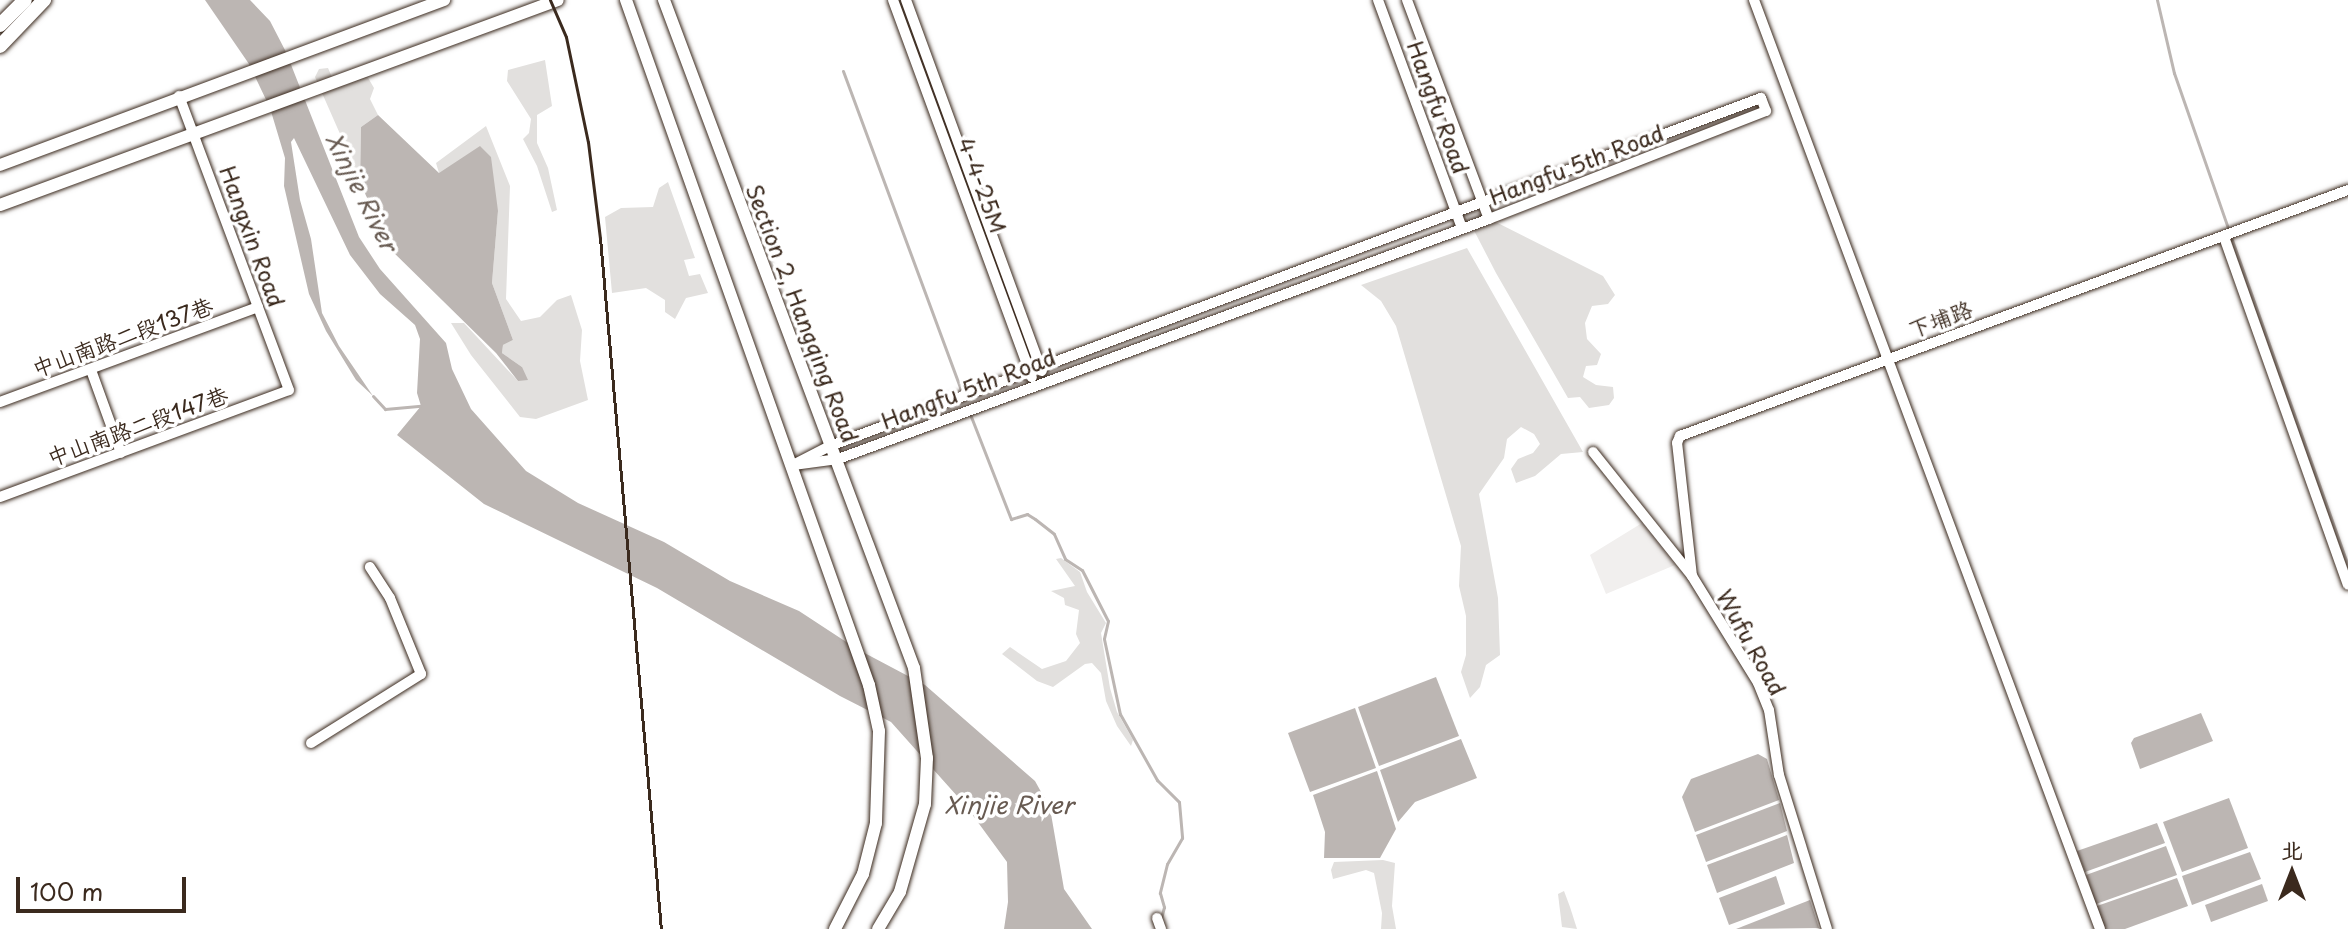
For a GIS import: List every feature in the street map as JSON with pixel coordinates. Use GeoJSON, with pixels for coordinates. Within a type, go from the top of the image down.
{"type":"FeatureCollection","features":[{"type":"Feature","properties":{"kind":"main road"},"geometry":{"type":"LineString","coordinates":[[0,25],[25,0]]}},
{"type":"Feature","properties":{"kind":"main road"},"geometry":{"type":"LineString","coordinates":[[0,46],[44,0]]}},
{"type":"Feature","properties":{"kind":"street"},"geometry":{"type":"LineString","coordinates":[[0,165],[310,47],[444,0]]}},
{"type":"Feature","properties":{"kind":"street"},"geometry":{"type":"LineString","coordinates":[[0,205],[558,0]]}},
{"type":"Feature","properties":{"kind":"street"},"geometry":{"type":"LineString","coordinates":[[626,0],[869,685],[879,731],[880,797],[869,858],[835,929]]}},
{"type":"Feature","properties":{"kind":"street","name":"Section 2, Hangqing Road"},"geometry":{"type":"LineString","coordinates":[[664,0],[905,640],[922,707],[927,758],[925,804],[900,892],[878,929]]}},
{"type":"Feature","properties":{"kind":"street","name":"4-4-25M"},"geometry":{"type":"LineString","coordinates":[[893,0],[1040,382]]}},
{"type":"Feature","properties":{"kind":"street","name":"4-4-25M"},"geometry":{"type":"LineString","coordinates":[[906,0],[1035,370]]}},
{"type":"Feature","properties":{"kind":"street","name":"Hangfu Road"},"geometry":{"type":"LineString","coordinates":[[1378,0],[1462,228]]}},
{"type":"Feature","properties":{"kind":"street","name":"Hangfu Road"},"geometry":{"type":"LineString","coordinates":[[1407,0],[1489,219]]}},
{"type":"Feature","properties":{"kind":"street"},"geometry":{"type":"LineString","coordinates":[[1754,0],[2100,929]]}},
{"type":"Feature","properties":{"kind":"street","name":"Hangxin Road"},"geometry":{"type":"LineString","coordinates":[[179,96],[289,390]]}},
{"type":"Feature","properties":{"kind":"street","name":"Hangfu 5th Road"},"geometry":{"type":"LineString","coordinates":[[1761,98],[1766,111],[1489,219],[838,459],[793,465],[830,446],[1761,98]]}},
{"type":"Feature","properties":{"kind":"street","name":"下埔路"},"geometry":{"type":"LineString","coordinates":[[1692,576],[1677,443],[1680,436],[2348,190]]}},
{"type":"Feature","properties":{"kind":"street"},"geometry":{"type":"LineString","coordinates":[[2224,237],[2348,585]]}},
{"type":"Feature","properties":{"kind":"street","name":"中山南路二段137巷"},"geometry":{"type":"LineString","coordinates":[[0,402],[258,307]]}},
{"type":"Feature","properties":{"kind":"street"},"geometry":{"type":"LineString","coordinates":[[91,370],[121,453]]}},
{"type":"Feature","properties":{"kind":"street","name":"中山南路二段147巷"},"geometry":{"type":"LineString","coordinates":[[0,497],[289,390]]}},
{"type":"Feature","properties":{"kind":"street","name":"Wufu Road"},"geometry":{"type":"LineString","coordinates":[[1593,452],[1692,576],[1758,683],[1769,710],[1779,775],[1827,929]]}},
{"type":"Feature","properties":{"kind":"street"},"geometry":{"type":"LineString","coordinates":[[311,743],[421,674],[390,598],[370,567]]}},
{"type":"Feature","properties":{"kind":"shaded area"},"geometry":{"type":"Polygon","coordinates":[[[545,60],[552,106],[537,115],[537,143],[548,168],[557,210],[552,212],[537,166],[523,139],[529,133],[531,119],[507,81],[508,70],[545,60]]]}},
{"type":"Feature","properties":{"kind":"shaded area"},"geometry":{"type":"Polygon","coordinates":[[[328,68],[334,82],[346,85],[367,76],[374,88],[370,99],[378,115],[361,127],[360,182],[344,156],[344,143],[315,77],[319,69],[328,68]]]}},
{"type":"Feature","properties":{"kind":"shaded area"},"geometry":{"type":"Polygon","coordinates":[[[486,126],[510,186],[506,299],[521,321],[540,317],[557,300],[571,295],[582,330],[580,361],[588,400],[536,419],[520,417],[471,355],[451,323],[464,323],[518,381],[522,367],[502,353],[503,345],[513,340],[492,283],[498,211],[439,173],[436,163],[486,126]]]}},
{"type":"Feature","properties":{"kind":"shaded area"},"geometry":{"type":"Polygon","coordinates":[[[668,182],[695,258],[684,260],[689,276],[700,274],[708,293],[686,298],[675,319],[665,312],[665,300],[646,288],[612,293],[605,217],[621,208],[653,207],[659,188],[668,182]]]}},
{"type":"Feature","properties":{"kind":"shaded area"},"geometry":{"type":"Polygon","coordinates":[[[1468,208],[1603,276],[1615,295],[1608,304],[1592,306],[1585,323],[1587,339],[1601,354],[1597,365],[1586,366],[1583,377],[1596,385],[1613,387],[1614,398],[1609,405],[1589,408],[1580,397],[1568,398],[1496,273],[1466,215],[1468,208]]]}},
{"type":"Feature","properties":{"kind":"shaded area"},"geometry":{"type":"Polygon","coordinates":[[[1467,248],[1583,452],[1561,454],[1535,476],[1516,483],[1511,469],[1518,459],[1533,453],[1540,444],[1534,434],[1521,427],[1507,439],[1504,458],[1479,494],[1498,598],[1500,655],[1486,665],[1480,687],[1470,698],[1461,672],[1466,655],[1466,616],[1459,586],[1461,546],[1396,326],[1381,301],[1361,285],[1467,248]]]}},
{"type":"Feature","properties":{"kind":"shaded area"},"geometry":{"type":"Polygon","coordinates":[[[1642,523],[1675,565],[1606,594],[1590,555],[1642,523]]]}},
{"type":"Feature","properties":{"kind":"shaded area"},"geometry":{"type":"Polygon","coordinates":[[[1061,558],[1080,572],[1087,592],[1106,623],[1101,633],[1110,688],[1117,712],[1133,740],[1131,746],[1117,726],[1106,701],[1101,673],[1092,663],[1085,664],[1053,687],[1037,681],[1002,654],[1010,647],[1042,669],[1066,661],[1080,643],[1076,634],[1079,610],[1065,605],[1064,598],[1051,591],[1075,586],[1056,559],[1061,558]]]}},
{"type":"Feature","properties":{"kind":"shaded area"},"geometry":{"type":"Polygon","coordinates":[[[1383,860],[1395,863],[1392,906],[1396,929],[1381,929],[1382,913],[1374,873],[1366,870],[1333,879],[1331,870],[1334,862],[1383,860]]]}},
{"type":"Feature","properties":{"kind":"shaded area"},"geometry":{"type":"Polygon","coordinates":[[[1564,891],[1577,929],[1562,927],[1558,894],[1564,891]]]}},
{"type":"Feature","properties":{"kind":"water","name":"Xinjie River"},"geometry":{"type":"Polygon","coordinates":[[[205,0],[250,0],[270,21],[286,52],[359,237],[380,269],[446,343],[452,369],[471,409],[526,471],[578,503],[664,542],[730,581],[799,611],[857,649],[925,685],[1035,781],[1050,808],[1064,889],[1092,929],[1004,929],[1008,902],[1007,862],[966,806],[891,722],[840,696],[657,588],[484,504],[397,435],[421,406],[417,393],[420,339],[415,325],[380,294],[350,255],[294,138],[291,142],[300,200],[311,239],[322,313],[339,346],[373,396],[356,380],[326,331],[309,294],[284,186],[285,158],[270,108],[249,64],[205,0]]]}},
{"type":"Feature","properties":{"kind":"water"},"geometry":{"type":"Polygon","coordinates":[[[378,115],[439,173],[480,146],[491,157],[498,211],[492,283],[513,340],[503,345],[502,353],[522,367],[528,380],[518,381],[496,353],[389,248],[360,182],[361,127],[378,115]]]}},
{"type":"Feature","properties":{"kind":"water"},"geometry":{"type":"Polygon","coordinates":[[[1436,677],[1459,736],[1379,766],[1358,707],[1436,677]]]}},
{"type":"Feature","properties":{"kind":"water"},"geometry":{"type":"Polygon","coordinates":[[[1355,708],[1376,768],[1310,792],[1288,733],[1355,708]]]}},
{"type":"Feature","properties":{"kind":"water"},"geometry":{"type":"Polygon","coordinates":[[[2201,713],[2213,741],[2140,769],[2131,743],[2134,738],[2201,713]]]}},
{"type":"Feature","properties":{"kind":"water"},"geometry":{"type":"Polygon","coordinates":[[[1461,739],[1477,778],[1415,802],[1398,822],[1380,770],[1461,739]]]}},
{"type":"Feature","properties":{"kind":"water"},"geometry":{"type":"Polygon","coordinates":[[[1758,754],[1767,759],[1779,800],[1695,832],[1682,797],[1691,779],[1758,754]]]}},
{"type":"Feature","properties":{"kind":"water"},"geometry":{"type":"Polygon","coordinates":[[[1377,771],[1396,829],[1380,858],[1324,858],[1325,832],[1313,795],[1377,771]]]}},
{"type":"Feature","properties":{"kind":"water"},"geometry":{"type":"Polygon","coordinates":[[[2229,798],[2248,848],[2182,872],[2163,822],[2229,798]]]}},
{"type":"Feature","properties":{"kind":"water"},"geometry":{"type":"Polygon","coordinates":[[[1780,803],[1787,831],[1706,862],[1696,835],[1780,803]]]}},
{"type":"Feature","properties":{"kind":"water"},"geometry":{"type":"Polygon","coordinates":[[[2157,823],[2165,843],[2085,872],[2077,851],[2157,823]]]}},
{"type":"Feature","properties":{"kind":"water"},"geometry":{"type":"Polygon","coordinates":[[[1787,835],[1794,863],[1717,893],[1707,865],[1787,835]]]}},
{"type":"Feature","properties":{"kind":"water"},"geometry":{"type":"Polygon","coordinates":[[[2166,846],[2177,875],[2096,904],[2086,875],[2166,846]]]}},
{"type":"Feature","properties":{"kind":"water"},"geometry":{"type":"Polygon","coordinates":[[[2250,852],[2261,879],[2192,905],[2182,876],[2250,852]]]}},
{"type":"Feature","properties":{"kind":"water"},"geometry":{"type":"Polygon","coordinates":[[[1776,876],[1785,904],[1729,925],[1719,898],[1776,876]]]}},
{"type":"Feature","properties":{"kind":"water"},"geometry":{"type":"Polygon","coordinates":[[[2177,878],[2188,906],[2125,929],[2105,929],[2097,906],[2177,878]]]}},
{"type":"Feature","properties":{"kind":"water"},"geometry":{"type":"Polygon","coordinates":[[[2262,884],[2268,901],[2211,922],[2205,905],[2262,884]]]}},
{"type":"Feature","properties":{"kind":"water"},"geometry":{"type":"Polygon","coordinates":[[[1810,900],[1819,928],[1736,929],[1810,900]]]}},
{"type":"Feature","properties":{"kind":"waterway"},"geometry":{"type":"LineString","coordinates":[[2157,0],[2174,73],[2228,228]]}},
{"type":"Feature","properties":{"kind":"waterway"},"geometry":{"type":"LineString","coordinates":[[843,71],[962,392]]}},
{"type":"Feature","properties":{"kind":"waterway"},"geometry":{"type":"LineString","coordinates":[[2232,240],[2348,566]]}},
{"type":"Feature","properties":{"kind":"waterway"},"geometry":{"type":"LineString","coordinates":[[373,396],[385,409],[421,406]]}},
{"type":"Feature","properties":{"kind":"waterway"},"geometry":{"type":"LineString","coordinates":[[970,414],[1011,519],[1027,514],[1035,519],[1054,534],[1065,559],[1082,570],[1108,621],[1104,639],[1120,714],[1157,780],[1179,802],[1182,838],[1167,864],[1160,893],[1164,907],[1161,918]]}},
{"type":"Feature","properties":{"kind":"railway"},"geometry":{"type":"LineString","coordinates":[[550,0],[566,37],[588,142],[600,238],[661,929]]}}]}
